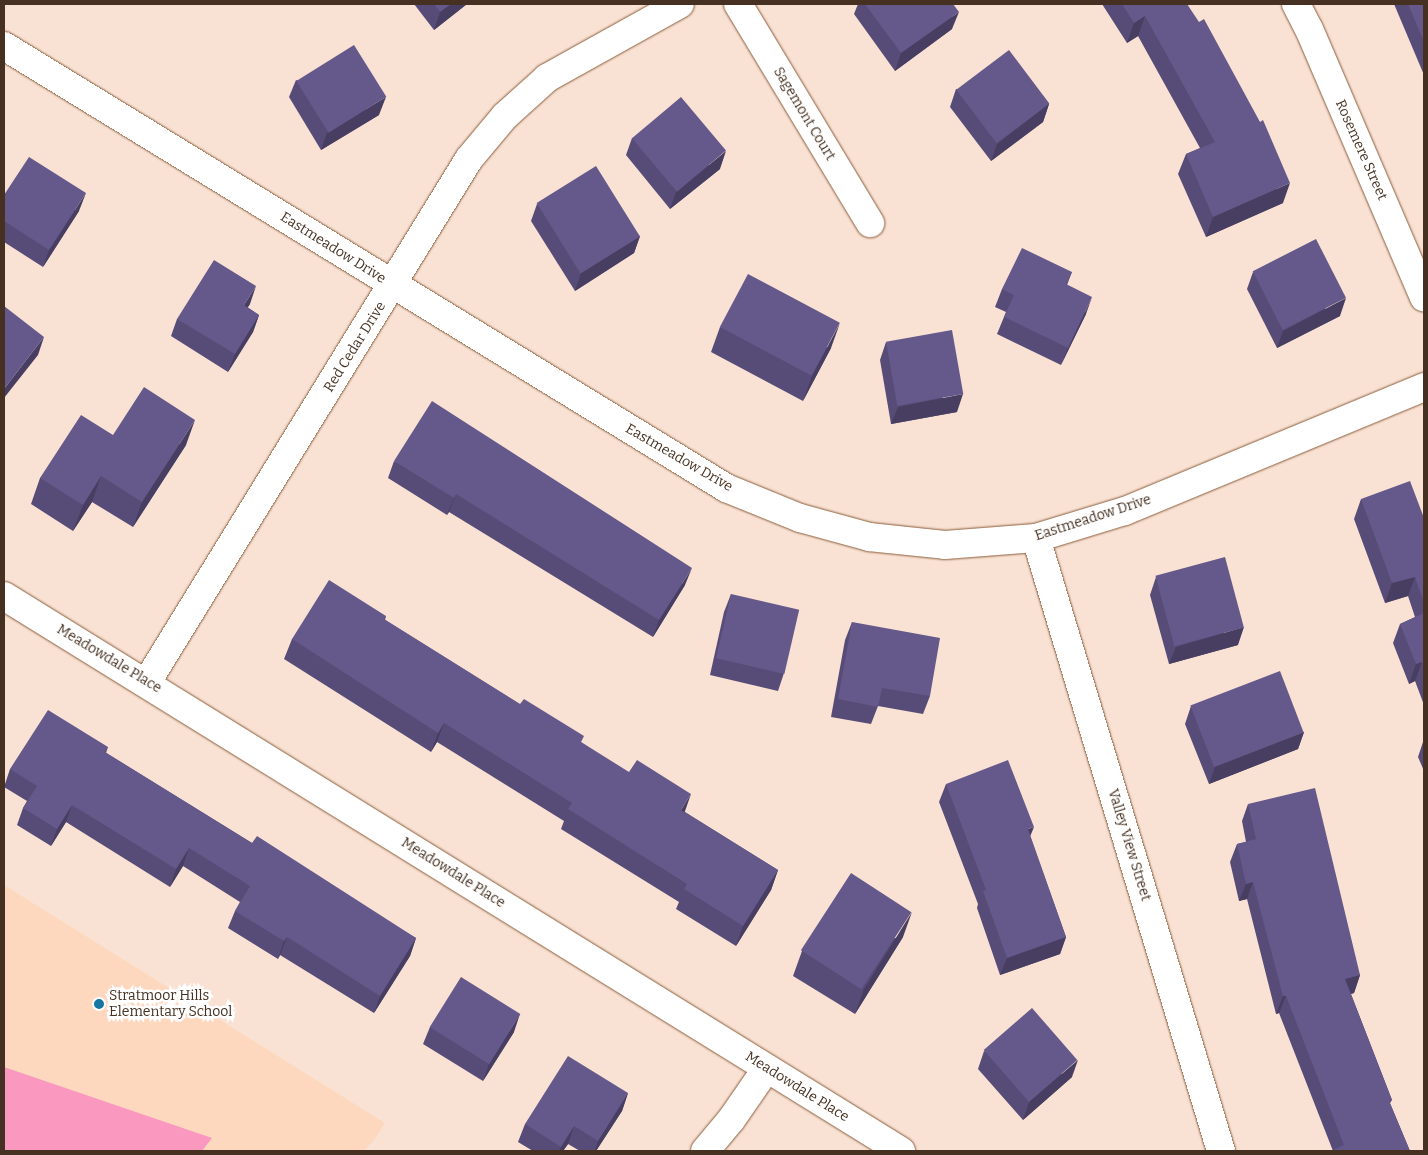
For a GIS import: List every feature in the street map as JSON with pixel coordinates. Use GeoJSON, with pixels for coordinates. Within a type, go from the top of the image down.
{"type":"FeatureCollection","features":[{"type":"Feature","properties":{"kind":"street","name":"Red Cedar Drive"},"geometry":{"type":"LineString","coordinates":[[147,682],[469,160],[505,116],[547,78],[680,4]]}},
{"type":"Feature","properties":{"kind":"street","name":"Sagemont Court"},"geometry":{"type":"LineString","coordinates":[[738,4],[870,223]]}},
{"type":"Feature","properties":{"kind":"street","name":"Rosemere Street"},"geometry":{"type":"LineString","coordinates":[[1296,4],[1309,29],[1424,297]]}},
{"type":"Feature","properties":{"kind":"street","name":"Eastmeadow Drive"},"geometry":{"type":"LineString","coordinates":[[4,46],[726,488],[800,518],[869,537],[945,545],[1036,538],[1125,511],[1424,387]]}},
{"type":"Feature","properties":{"kind":"street","name":"Valley View Street"},"geometry":{"type":"LineString","coordinates":[[1036,538],[1221,1151]]}},
{"type":"Feature","properties":{"kind":"street","name":"Meadowdale Place"},"geometry":{"type":"LineString","coordinates":[[4,596],[147,682],[901,1151]]}},
{"type":"Feature","properties":{"kind":"street"},"geometry":{"type":"LineString","coordinates":[[705,1151],[731,1120],[767,1068]]}},
{"type":"Feature","properties":{"kind":"shaded area","name":"Stratmoor Hills Elementary School"},"geometry":{"type":"Polygon","coordinates":[[[4,885],[385,1123],[375,1139],[364,1151],[4,1151],[4,885]]]}},
{"type":"Feature","properties":{"kind":"shaded area"},"geometry":{"type":"Polygon","coordinates":[[[4,1067],[212,1138],[202,1151],[4,1151],[4,1067]]]}},
{"type":"Feature","properties":{"kind":"building"},"geometry":{"type":"Polygon","coordinates":[[[434,4],[451,4],[440,12],[434,4]]]}},
{"type":"Feature","properties":{"kind":"building"},"geometry":{"type":"Polygon","coordinates":[[[865,4],[953,4],[959,12],[901,53],[865,4]]]}},
{"type":"Feature","properties":{"kind":"building"},"geometry":{"type":"Polygon","coordinates":[[[1122,4],[1187,4],[1199,22],[1204,19],[1260,122],[1263,120],[1290,183],[1213,217],[1186,154],[1215,142],[1145,16],[1134,23],[1122,4]]]}},
{"type":"Feature","properties":{"kind":"building"},"geometry":{"type":"Polygon","coordinates":[[[1408,4],[1424,4],[1424,42],[1408,4]]]}},
{"type":"Feature","properties":{"kind":"building"},"geometry":{"type":"Polygon","coordinates":[[[354,45],[386,97],[329,133],[296,81],[354,45]]]}},
{"type":"Feature","properties":{"kind":"building"},"geometry":{"type":"Polygon","coordinates":[[[1009,50],[1049,104],[997,143],[956,90],[1009,50]]]}},
{"type":"Feature","properties":{"kind":"building"},"geometry":{"type":"Polygon","coordinates":[[[681,97],[726,151],[677,192],[632,138],[681,97]]]}},
{"type":"Feature","properties":{"kind":"building"},"geometry":{"type":"Polygon","coordinates":[[[29,157],[86,193],[49,250],[4,221],[4,195],[29,157]]]}},
{"type":"Feature","properties":{"kind":"building"},"geometry":{"type":"Polygon","coordinates":[[[596,166],[640,236],[581,273],[537,203],[596,166]]]}},
{"type":"Feature","properties":{"kind":"building"},"geometry":{"type":"Polygon","coordinates":[[[1316,239],[1346,298],[1283,330],[1253,271],[1316,239]]]}},
{"type":"Feature","properties":{"kind":"building"},"geometry":{"type":"Polygon","coordinates":[[[1022,248],[1072,272],[1066,284],[1092,297],[1068,348],[1004,317],[1014,295],[1002,289],[1022,248]]]}},
{"type":"Feature","properties":{"kind":"building"},"geometry":{"type":"Polygon","coordinates":[[[214,260],[256,286],[244,305],[259,315],[235,354],[177,319],[214,260]]]}},
{"type":"Feature","properties":{"kind":"building"},"geometry":{"type":"Polygon","coordinates":[[[748,274],[840,323],[812,376],[720,327],[748,274]]]}},
{"type":"Feature","properties":{"kind":"building"},"geometry":{"type":"Polygon","coordinates":[[[4,306],[44,337],[4,389],[4,306]]]}},
{"type":"Feature","properties":{"kind":"building"},"geometry":{"type":"Polygon","coordinates":[[[952,330],[963,394],[897,406],[886,342],[952,330]]]}},
{"type":"Feature","properties":{"kind":"building"},"geometry":{"type":"Polygon","coordinates":[[[144,387],[195,420],[142,502],[101,476],[83,505],[40,478],[81,415],[113,435],[144,387]]]}},
{"type":"Feature","properties":{"kind":"building"},"geometry":{"type":"Polygon","coordinates":[[[432,401],[692,568],[659,620],[456,494],[454,498],[394,461],[432,401]]]}},
{"type":"Feature","properties":{"kind":"building"},"geometry":{"type":"Polygon","coordinates":[[[1410,481],[1424,518],[1424,603],[1415,577],[1392,583],[1361,499],[1410,481]]]}},
{"type":"Feature","properties":{"kind":"building"},"geometry":{"type":"Polygon","coordinates":[[[1225,557],[1244,628],[1174,646],[1155,576],[1225,557]]]}},
{"type":"Feature","properties":{"kind":"building"},"geometry":{"type":"Polygon","coordinates":[[[329,580],[386,616],[384,619],[520,704],[524,699],[584,736],[581,742],[629,772],[637,760],[691,794],[681,810],[778,870],[743,926],[684,889],[687,884],[568,809],[572,803],[444,723],[438,733],[292,639],[329,580]]]}},
{"type":"Feature","properties":{"kind":"building"},"geometry":{"type":"Polygon","coordinates":[[[731,594],[799,610],[784,674],[716,658],[731,594]]]}},
{"type":"Feature","properties":{"kind":"building"},"geometry":{"type":"Polygon","coordinates":[[[1424,613],[1424,668],[1422,662],[1416,664],[1400,624],[1424,613]]]}},
{"type":"Feature","properties":{"kind":"building"},"geometry":{"type":"Polygon","coordinates":[[[852,622],[940,638],[930,696],[882,688],[878,707],[838,699],[852,622]]]}},
{"type":"Feature","properties":{"kind":"building"},"geometry":{"type":"Polygon","coordinates":[[[1280,671],[1304,733],[1214,767],[1190,705],[1280,671]]]}},
{"type":"Feature","properties":{"kind":"building"},"geometry":{"type":"Polygon","coordinates":[[[48,710],[108,747],[105,752],[252,843],[257,836],[416,938],[380,996],[287,937],[284,941],[235,911],[250,886],[189,848],[176,869],[72,805],[57,829],[23,808],[37,786],[10,769],[48,710]]]}},
{"type":"Feature","properties":{"kind":"building"},"geometry":{"type":"Polygon","coordinates":[[[1008,760],[1034,827],[1028,829],[1066,937],[1007,958],[983,891],[986,890],[946,784],[1008,760]]]}},
{"type":"Feature","properties":{"kind":"building"},"geometry":{"type":"Polygon","coordinates":[[[1315,788],[1360,975],[1345,979],[1392,1100],[1389,1101],[1410,1151],[1333,1150],[1344,1145],[1286,996],[1283,996],[1253,882],[1246,884],[1237,844],[1256,839],[1248,804],[1315,788]]]}},
{"type":"Feature","properties":{"kind":"building"},"geometry":{"type":"Polygon","coordinates":[[[851,873],[911,912],[861,989],[801,950],[851,873]]]}},
{"type":"Feature","properties":{"kind":"building"},"geometry":{"type":"Polygon","coordinates":[[[461,977],[520,1014],[489,1064],[430,1027],[461,977]]]}},
{"type":"Feature","properties":{"kind":"building"},"geometry":{"type":"Polygon","coordinates":[[[1032,1008],[1077,1060],[1029,1102],[984,1050],[1032,1008]]]}},
{"type":"Feature","properties":{"kind":"building"},"geometry":{"type":"Polygon","coordinates":[[[568,1056],[628,1093],[598,1141],[574,1126],[561,1147],[525,1124],[568,1056]]]}},
{"type":"Feature","properties":{"kind":"place","name":"Stratmoor Hills Elementary School"},"geometry":{"type":"Point","coordinates":[99,1004]}}]}
